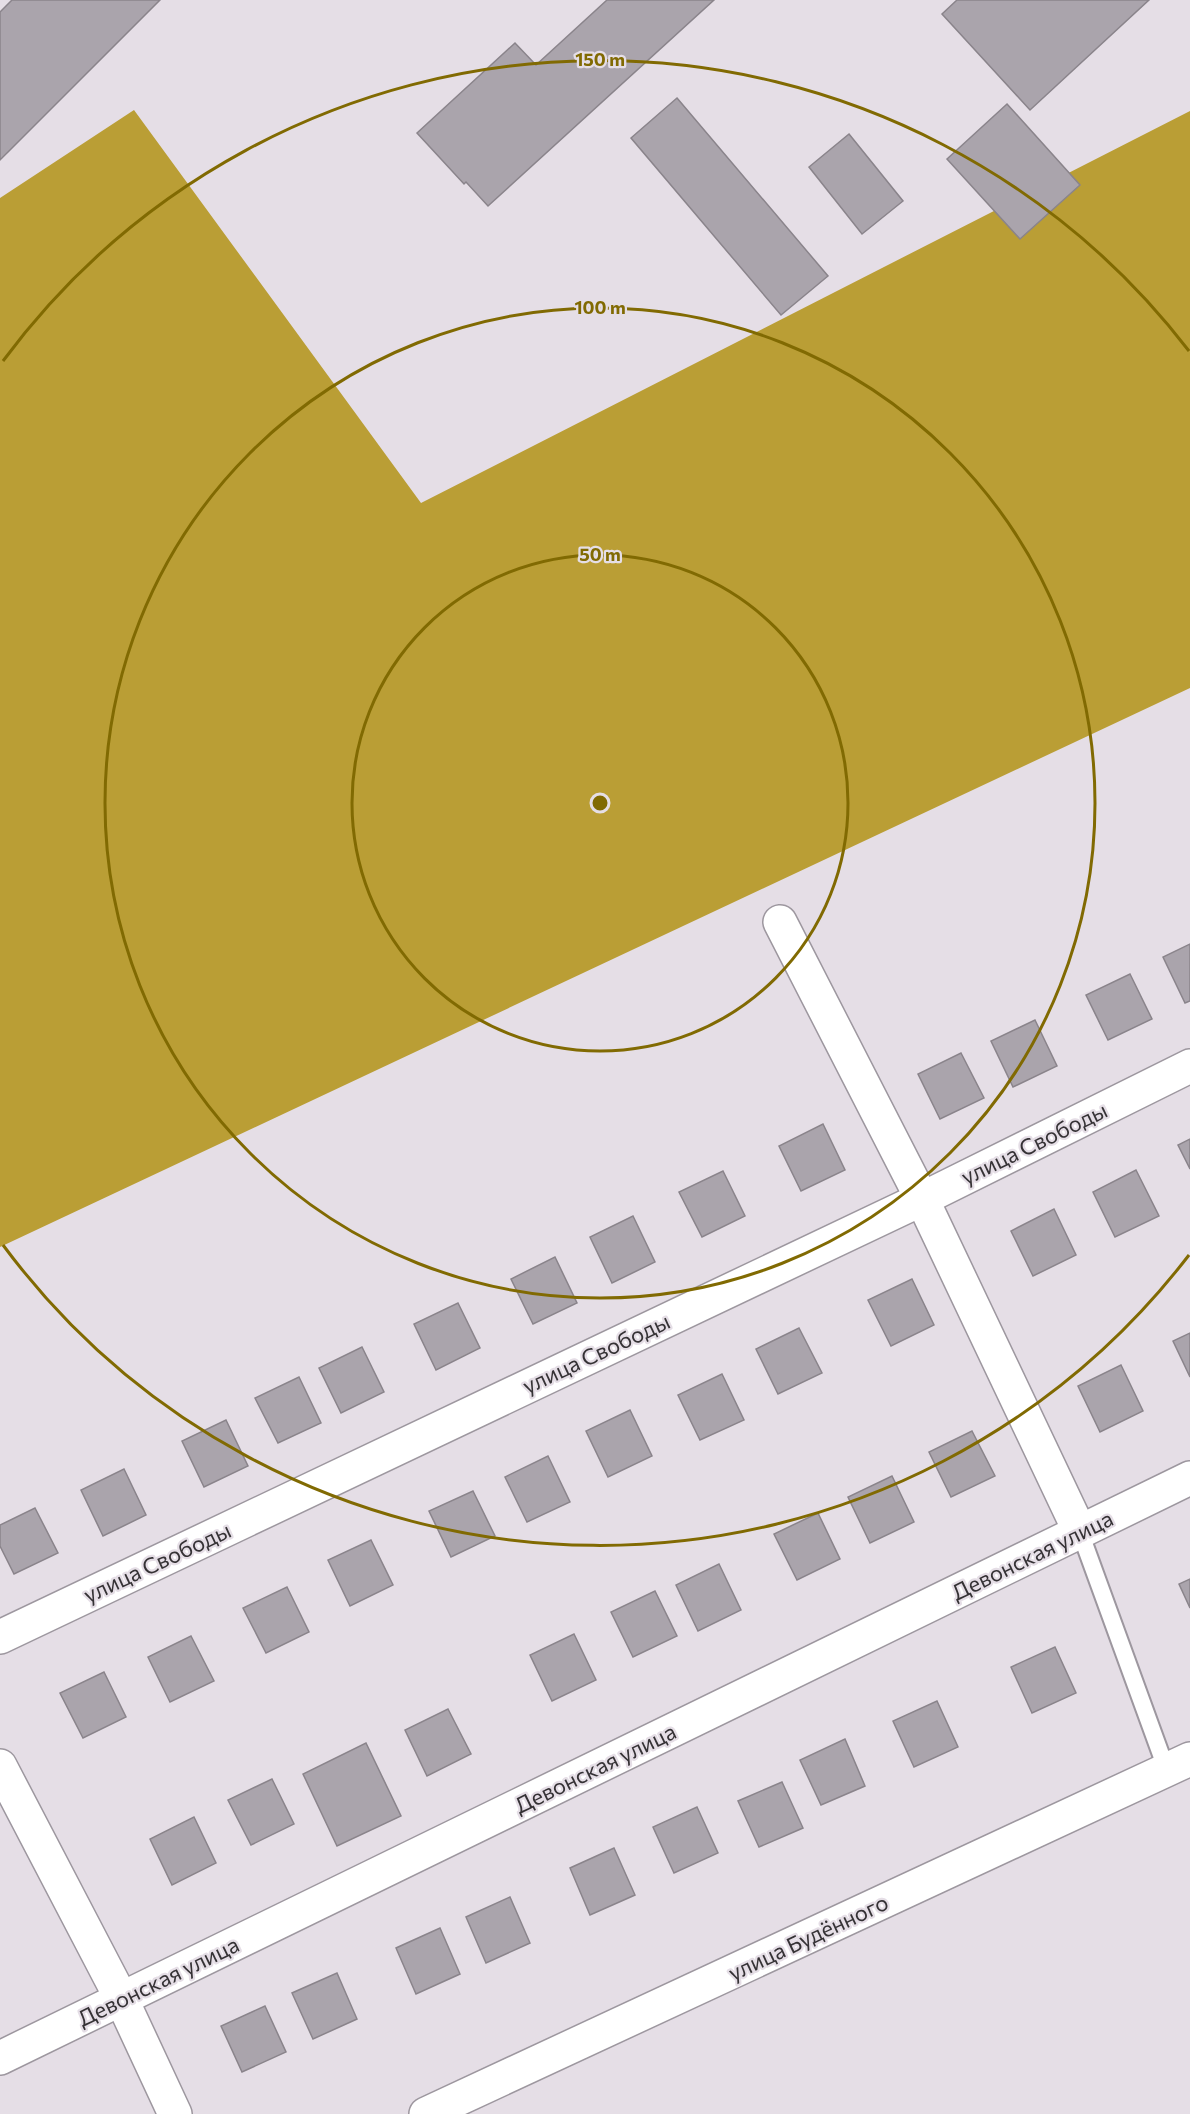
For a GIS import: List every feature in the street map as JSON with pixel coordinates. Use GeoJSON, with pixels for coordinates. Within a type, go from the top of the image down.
{"type":"FeatureCollection","features":[{"type":"Feature","properties":{"kind":"street"},"geometry":{"type":"LineString","coordinates":[[780,922],[922,1199],[1080,1532]]}},
{"type":"Feature","properties":{"kind":"street","name":"улица Свободы"},"geometry":{"type":"LineString","coordinates":[[0,1637],[922,1199],[1190,1066]]}},
{"type":"Feature","properties":{"kind":"street","name":"Девонская улица"},"geometry":{"type":"LineString","coordinates":[[0,2058],[1190,1478]]}},
{"type":"Feature","properties":{"kind":"street","name":"улица Будённого"},"geometry":{"type":"LineString","coordinates":[[426,2114],[1179,1765]]}},
{"type":"Feature","properties":{"kind":"street"},"geometry":{"type":"LineString","coordinates":[[0,1766],[121,1998],[175,2114]]}},
{"type":"Feature","properties":{"kind":"lane"},"geometry":{"type":"LineString","coordinates":[[1080,1532],[1179,1765]]}},
{"type":"Feature","properties":{"kind":"shaded area"},"geometry":{"type":"Polygon","coordinates":[[[134,110],[421,503],[1190,111],[1190,688],[0,1247],[0,198],[134,110]]]}},
{"type":"Feature","properties":{"kind":"building"},"geometry":{"type":"Polygon","coordinates":[[[12,0],[160,0],[0,160],[0,12],[12,0]]]}},
{"type":"Feature","properties":{"kind":"building"},"geometry":{"type":"Polygon","coordinates":[[[607,0],[714,0],[488,206],[466,182],[464,184],[417,133],[515,43],[536,65],[607,0]]]}},
{"type":"Feature","properties":{"kind":"building"},"geometry":{"type":"Polygon","coordinates":[[[957,0],[1149,0],[1030,110],[942,14],[957,0]]]}},
{"type":"Feature","properties":{"kind":"building"},"geometry":{"type":"Polygon","coordinates":[[[677,98],[828,276],[781,315],[631,138],[677,98]]]}},
{"type":"Feature","properties":{"kind":"building"},"geometry":{"type":"Polygon","coordinates":[[[1007,104],[1080,185],[1020,239],[947,159],[1007,104]]]}},
{"type":"Feature","properties":{"kind":"building"},"geometry":{"type":"Polygon","coordinates":[[[849,134],[903,201],[862,234],[809,167],[849,134]]]}},
{"type":"Feature","properties":{"kind":"building"},"geometry":{"type":"Polygon","coordinates":[[[1190,944],[1190,1001],[1185,1003],[1163,957],[1190,944]]]}},
{"type":"Feature","properties":{"kind":"building"},"geometry":{"type":"Polygon","coordinates":[[[1130,974],[1152,1019],[1108,1040],[1086,995],[1130,974]]]}},
{"type":"Feature","properties":{"kind":"building"},"geometry":{"type":"Polygon","coordinates":[[[1035,1020],[1057,1066],[1013,1087],[991,1041],[1035,1020]]]}},
{"type":"Feature","properties":{"kind":"building"},"geometry":{"type":"Polygon","coordinates":[[[961,1053],[984,1098],[940,1119],[918,1074],[961,1053]]]}},
{"type":"Feature","properties":{"kind":"building"},"geometry":{"type":"Polygon","coordinates":[[[823,1124],[845,1170],[801,1191],[779,1146],[823,1124]]]}},
{"type":"Feature","properties":{"kind":"building"},"geometry":{"type":"Polygon","coordinates":[[[1190,1139],[1190,1169],[1178,1145],[1190,1139]]]}},
{"type":"Feature","properties":{"kind":"building"},"geometry":{"type":"Polygon","coordinates":[[[1136,1170],[1159,1216],[1115,1237],[1093,1192],[1136,1170]]]}},
{"type":"Feature","properties":{"kind":"building"},"geometry":{"type":"Polygon","coordinates":[[[723,1171],[745,1216],[702,1237],[679,1192],[723,1171]]]}},
{"type":"Feature","properties":{"kind":"building"},"geometry":{"type":"Polygon","coordinates":[[[1054,1209],[1076,1255],[1033,1276],[1011,1231],[1054,1209]]]}},
{"type":"Feature","properties":{"kind":"building"},"geometry":{"type":"Polygon","coordinates":[[[633,1216],[655,1262],[612,1283],[590,1237],[633,1216]]]}},
{"type":"Feature","properties":{"kind":"building"},"geometry":{"type":"Polygon","coordinates":[[[555,1257],[577,1303],[533,1324],[511,1279],[555,1257]]]}},
{"type":"Feature","properties":{"kind":"building"},"geometry":{"type":"Polygon","coordinates":[[[912,1279],[934,1325],[891,1346],[868,1300],[912,1279]]]}},
{"type":"Feature","properties":{"kind":"building"},"geometry":{"type":"Polygon","coordinates":[[[458,1303],[480,1348],[436,1370],[414,1324],[458,1303]]]}},
{"type":"Feature","properties":{"kind":"building"},"geometry":{"type":"Polygon","coordinates":[[[799,1328],[822,1373],[778,1394],[756,1349],[799,1328]]]}},
{"type":"Feature","properties":{"kind":"building"},"geometry":{"type":"Polygon","coordinates":[[[1190,1333],[1190,1377],[1173,1341],[1190,1333]]]}},
{"type":"Feature","properties":{"kind":"building"},"geometry":{"type":"Polygon","coordinates":[[[362,1347],[384,1392],[341,1413],[319,1368],[362,1347]]]}},
{"type":"Feature","properties":{"kind":"building"},"geometry":{"type":"Polygon","coordinates":[[[1121,1365],[1143,1411],[1100,1432],[1078,1386],[1121,1365]]]}},
{"type":"Feature","properties":{"kind":"building"},"geometry":{"type":"Polygon","coordinates":[[[722,1374],[744,1420],[700,1440],[678,1395],[722,1374]]]}},
{"type":"Feature","properties":{"kind":"building"},"geometry":{"type":"Polygon","coordinates":[[[299,1377],[321,1423],[278,1443],[255,1398],[299,1377]]]}},
{"type":"Feature","properties":{"kind":"building"},"geometry":{"type":"Polygon","coordinates":[[[630,1410],[652,1456],[608,1477],[586,1431],[630,1410]]]}},
{"type":"Feature","properties":{"kind":"building"},"geometry":{"type":"Polygon","coordinates":[[[226,1420],[248,1466],[204,1487],[182,1441],[226,1420]]]}},
{"type":"Feature","properties":{"kind":"building"},"geometry":{"type":"Polygon","coordinates":[[[972,1431],[995,1476],[951,1497],[929,1452],[972,1431]]]}},
{"type":"Feature","properties":{"kind":"building"},"geometry":{"type":"Polygon","coordinates":[[[548,1456],[570,1502],[527,1522],[505,1477],[548,1456]]]}},
{"type":"Feature","properties":{"kind":"building"},"geometry":{"type":"Polygon","coordinates":[[[124,1469],[146,1515],[103,1536],[81,1490],[124,1469]]]}},
{"type":"Feature","properties":{"kind":"building"},"geometry":{"type":"Polygon","coordinates":[[[892,1476],[914,1522],[870,1543],[848,1497],[892,1476]]]}},
{"type":"Feature","properties":{"kind":"building"},"geometry":{"type":"Polygon","coordinates":[[[473,1491],[495,1536],[451,1557],[429,1511],[473,1491]]]}},
{"type":"Feature","properties":{"kind":"building"},"geometry":{"type":"Polygon","coordinates":[[[35,1508],[58,1553],[14,1574],[0,1546],[0,1525],[35,1508]]]}},
{"type":"Feature","properties":{"kind":"building"},"geometry":{"type":"Polygon","coordinates":[[[818,1513],[840,1559],[797,1580],[774,1534],[818,1513]]]}},
{"type":"Feature","properties":{"kind":"building"},"geometry":{"type":"Polygon","coordinates":[[[371,1540],[393,1585],[350,1606],[328,1560],[371,1540]]]}},
{"type":"Feature","properties":{"kind":"building"},"geometry":{"type":"Polygon","coordinates":[[[719,1564],[741,1610],[698,1631],[676,1585],[719,1564]]]}},
{"type":"Feature","properties":{"kind":"building"},"geometry":{"type":"Polygon","coordinates":[[[1190,1579],[1190,1608],[1179,1584],[1190,1579]]]}},
{"type":"Feature","properties":{"kind":"building"},"geometry":{"type":"Polygon","coordinates":[[[287,1587],[309,1632],[266,1653],[243,1608],[287,1587]]]}},
{"type":"Feature","properties":{"kind":"building"},"geometry":{"type":"Polygon","coordinates":[[[655,1591],[677,1636],[633,1657],[611,1612],[655,1591]]]}},
{"type":"Feature","properties":{"kind":"building"},"geometry":{"type":"Polygon","coordinates":[[[574,1634],[596,1680],[552,1701],[530,1655],[574,1634]]]}},
{"type":"Feature","properties":{"kind":"building"},"geometry":{"type":"Polygon","coordinates":[[[191,1636],[214,1681],[170,1702],[148,1657],[191,1636]]]}},
{"type":"Feature","properties":{"kind":"building"},"geometry":{"type":"Polygon","coordinates":[[[1055,1647],[1076,1693],[1032,1713],[1011,1667],[1055,1647]]]}},
{"type":"Feature","properties":{"kind":"building"},"geometry":{"type":"Polygon","coordinates":[[[104,1672],[126,1717],[83,1738],[60,1693],[104,1672]]]}},
{"type":"Feature","properties":{"kind":"building"},"geometry":{"type":"Polygon","coordinates":[[[937,1701],[958,1747],[914,1767],[893,1721],[937,1701]]]}},
{"type":"Feature","properties":{"kind":"building"},"geometry":{"type":"Polygon","coordinates":[[[448,1709],[471,1754],[427,1776],[405,1730],[448,1709]]]}},
{"type":"Feature","properties":{"kind":"building"},"geometry":{"type":"Polygon","coordinates":[[[845,1739],[865,1786],[821,1805],[800,1760],[845,1739]]]}},
{"type":"Feature","properties":{"kind":"building"},"geometry":{"type":"Polygon","coordinates":[[[366,1743],[401,1816],[337,1846],[303,1774],[366,1743]]]}},
{"type":"Feature","properties":{"kind":"building"},"geometry":{"type":"Polygon","coordinates":[[[272,1779],[294,1824],[251,1845],[228,1800],[272,1779]]]}},
{"type":"Feature","properties":{"kind":"building"},"geometry":{"type":"Polygon","coordinates":[[[782,1782],[803,1828],[759,1847],[738,1801],[782,1782]]]}},
{"type":"Feature","properties":{"kind":"building"},"geometry":{"type":"Polygon","coordinates":[[[697,1807],[718,1853],[674,1873],[653,1827],[697,1807]]]}},
{"type":"Feature","properties":{"kind":"building"},"geometry":{"type":"Polygon","coordinates":[[[194,1817],[216,1863],[172,1885],[150,1839],[194,1817]]]}},
{"type":"Feature","properties":{"kind":"building"},"geometry":{"type":"Polygon","coordinates":[[[614,1848],[635,1895],[590,1915],[570,1868],[614,1848]]]}},
{"type":"Feature","properties":{"kind":"building"},"geometry":{"type":"Polygon","coordinates":[[[510,1897],[530,1943],[486,1963],[466,1917],[510,1897]]]}},
{"type":"Feature","properties":{"kind":"building"},"geometry":{"type":"Polygon","coordinates":[[[440,1928],[460,1974],[416,1994],[396,1948],[440,1928]]]}},
{"type":"Feature","properties":{"kind":"building"},"geometry":{"type":"Polygon","coordinates":[[[337,1973],[357,2019],[313,2039],[292,1993],[337,1973]]]}},
{"type":"Feature","properties":{"kind":"building"},"geometry":{"type":"Polygon","coordinates":[[[265,2006],[286,2052],[242,2072],[221,2026],[265,2006]]]}}]}
